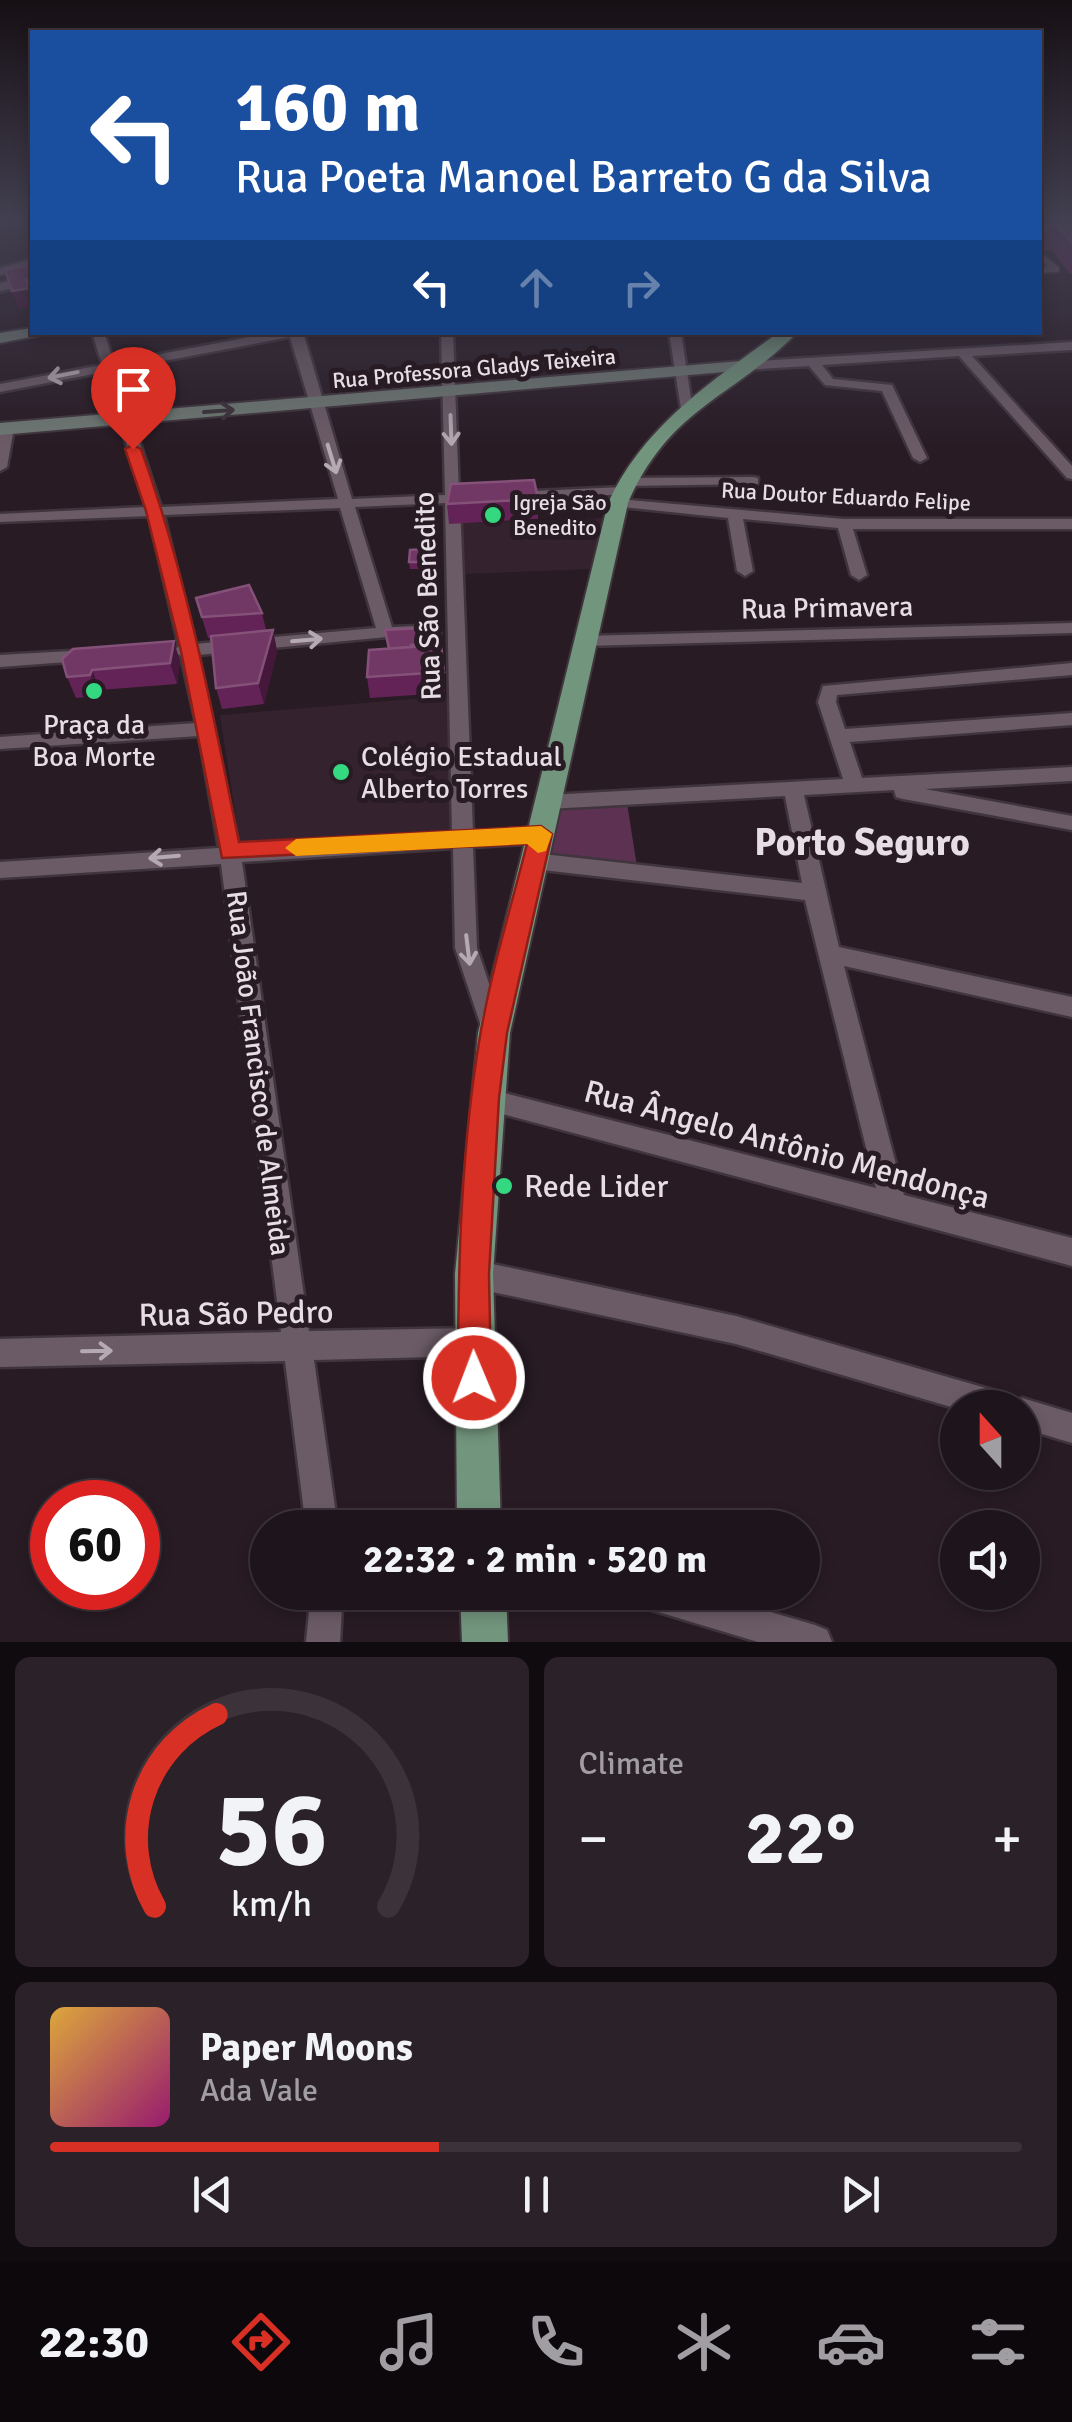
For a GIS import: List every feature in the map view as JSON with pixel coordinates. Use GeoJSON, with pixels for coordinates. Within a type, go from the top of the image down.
{"type":"FeatureCollection","features":[{"type":"Feature","properties":{"kind":"main road"},"geometry":{"type":"LineString","coordinates":[[0,338],[30,333]]}},
{"type":"Feature","properties":{"kind":"main road"},"geometry":{"type":"LineString","coordinates":[[479,1510],[473,1342],[485,1098],[494,1033],[584,640],[623,492],[688,409],[786,335]]}},
{"type":"Feature","properties":{"kind":"main road","name":"Rua Professora Gladys Teixeira"},"geometry":{"type":"LineString","coordinates":[[3,429],[741,366]]}},
{"type":"Feature","properties":{"kind":"main road"},"geometry":{"type":"LineString","coordinates":[[484,1610],[485,1642]]}},
{"type":"Feature","properties":{"kind":"street","name":"Rua João Francisco de Almeida"},"geometry":{"type":"LineString","coordinates":[[99,335],[122,418],[155,511],[181,651],[207,729],[230,852],[319,1510]]}},
{"type":"Feature","properties":{"kind":"street"},"geometry":{"type":"LineString","coordinates":[[0,388],[284,335]]}},
{"type":"Feature","properties":{"kind":"street"},"geometry":{"type":"LineString","coordinates":[[296,335],[386,633]]}},
{"type":"Feature","properties":{"kind":"street","name":"Rua São Benedito"},"geometry":{"type":"LineString","coordinates":[[448,335],[466,948],[476,992],[494,1033]]}},
{"type":"Feature","properties":{"kind":"street"},"geometry":{"type":"LineString","coordinates":[[676,335],[688,409]]}},
{"type":"Feature","properties":{"kind":"street","name":"Rua Professora Gladys Teixeira"},"geometry":{"type":"LineString","coordinates":[[741,366],[1072,346]]}},
{"type":"Feature","properties":{"kind":"street"},"geometry":{"type":"LineString","coordinates":[[962,352],[1072,475]]}},
{"type":"Feature","properties":{"kind":"street"},"geometry":{"type":"LineString","coordinates":[[811,360],[829,382],[888,388],[920,458]]}},
{"type":"Feature","properties":{"kind":"street"},"geometry":{"type":"LineString","coordinates":[[0,468],[3,429]]}},
{"type":"Feature","properties":{"kind":"street"},"geometry":{"type":"LineString","coordinates":[[0,518],[623,492],[753,482]]}},
{"type":"Feature","properties":{"kind":"street","name":"Rua Doutor Eduardo Felipe"},"geometry":{"type":"LineString","coordinates":[[623,492],[735,514],[844,524],[1072,524]]}},
{"type":"Feature","properties":{"kind":"street"},"geometry":{"type":"LineString","coordinates":[[735,514],[745,571]]}},
{"type":"Feature","properties":{"kind":"street"},"geometry":{"type":"LineString","coordinates":[[844,524],[859,576]]}},
{"type":"Feature","properties":{"kind":"street"},"geometry":{"type":"LineString","coordinates":[[181,651],[456,626]]}},
{"type":"Feature","properties":{"kind":"street","name":"Rua Primavera"},"geometry":{"type":"LineString","coordinates":[[584,640],[1072,628]]}},
{"type":"Feature","properties":{"kind":"street"},"geometry":{"type":"LineString","coordinates":[[0,661],[114,655]]}},
{"type":"Feature","properties":{"kind":"street"},"geometry":{"type":"LineString","coordinates":[[863,786],[839,736],[826,695],[835,687],[1072,669]]}},
{"type":"Feature","properties":{"kind":"street"},"geometry":{"type":"LineString","coordinates":[[839,736],[1072,719]]}},
{"type":"Feature","properties":{"kind":"street"},"geometry":{"type":"LineString","coordinates":[[0,743],[207,729]]}},
{"type":"Feature","properties":{"kind":"street"},"geometry":{"type":"LineString","coordinates":[[0,870],[541,833],[793,787],[1072,774]]}},
{"type":"Feature","properties":{"kind":"street"},"geometry":{"type":"LineString","coordinates":[[863,786],[1072,824]]}},
{"type":"Feature","properties":{"kind":"street"},"geometry":{"type":"LineString","coordinates":[[793,787],[814,893],[894,1206]]}},
{"type":"Feature","properties":{"kind":"street"},"geometry":{"type":"LineString","coordinates":[[541,833],[814,893]]}},
{"type":"Feature","properties":{"kind":"street"},"geometry":{"type":"LineString","coordinates":[[830,954],[1072,1007]]}},
{"type":"Feature","properties":{"kind":"street","name":"Rua Ângelo Antônio Mendonça"},"geometry":{"type":"LineString","coordinates":[[485,1098],[1072,1252]]}},
{"type":"Feature","properties":{"kind":"street"},"geometry":{"type":"LineString","coordinates":[[474,1274],[736,1330],[941,1390]]}},
{"type":"Feature","properties":{"kind":"street","name":"Rua São Pedro"},"geometry":{"type":"LineString","coordinates":[[0,1352],[473,1342]]}},
{"type":"Feature","properties":{"kind":"street"},"geometry":{"type":"LineString","coordinates":[[1040,1418],[1072,1428]]}},
{"type":"Feature","properties":{"kind":"street"},"geometry":{"type":"LineString","coordinates":[[324,1642],[325,1610]]}},
{"type":"Feature","properties":{"kind":"street"},"geometry":{"type":"LineString","coordinates":[[706,1610],[815,1642]]}},
{"type":"Feature","properties":{"kind":"shaded area"},"geometry":{"type":"Polygon","coordinates":[[[605,518],[592,569],[462,574],[462,523],[605,518]]]}},
{"type":"Feature","properties":{"kind":"shaded area","name":"Colégio Estadual Alberto Torres"},"geometry":{"type":"Polygon","coordinates":[[[448,696],[456,830],[240,845],[220,715],[448,696]]]}},
{"type":"Feature","properties":{"kind":"shaded area"},"geometry":{"type":"Polygon","coordinates":[[[627,803],[638,873],[536,859],[548,808],[627,803]]]}},
{"type":"Feature","properties":{"kind":"building"},"geometry":{"type":"Polygon","coordinates":[[[534,480],[538,499],[447,504],[451,484],[534,480]]]}},
{"type":"Feature","properties":{"kind":"building"},"geometry":{"type":"Polygon","coordinates":[[[423,549],[422,562],[409,562],[410,550],[423,549]]]}},
{"type":"Feature","properties":{"kind":"building"},"geometry":{"type":"Polygon","coordinates":[[[249,585],[262,613],[202,617],[196,598],[249,585]]]}},
{"type":"Feature","properties":{"kind":"building"},"geometry":{"type":"Polygon","coordinates":[[[441,627],[441,643],[389,649],[385,630],[441,627]]]}},
{"type":"Feature","properties":{"kind":"building"},"geometry":{"type":"Polygon","coordinates":[[[273,630],[258,683],[216,688],[211,636],[273,630]]]}},
{"type":"Feature","properties":{"kind":"building"},"geometry":{"type":"Polygon","coordinates":[[[174,641],[170,663],[92,670],[90,675],[67,677],[62,659],[73,649],[174,641]]]}},
{"type":"Feature","properties":{"kind":"building"},"geometry":{"type":"Polygon","coordinates":[[[441,645],[444,672],[367,677],[369,650],[441,645]]]}},
{"type":"Feature","properties":{"kind":"slow traffic"},"geometry":{"type":"LineString","coordinates":[[296,848],[541,834],[538,844]]}},
{"type":"Feature","properties":{"kind":"place","name":"Igreja São Benedito"},"geometry":{"type":"Point","coordinates":[493,515]}},
{"type":"Feature","properties":{"kind":"place","name":"Praça da Boa Morte"},"geometry":{"type":"Point","coordinates":[94,691]}},
{"type":"Feature","properties":{"kind":"place","name":"Colégio Estadual Alberto Torres"},"geometry":{"type":"Point","coordinates":[341,772]}},
{"type":"Feature","properties":{"kind":"place","name":"Rede Lider"},"geometry":{"type":"Point","coordinates":[504,1186]}},
{"type":"Feature","properties":{"kind":"district","name":"Porto Seguro"},"geometry":{"type":"Point","coordinates":[862,842]}},
{"type":"Feature","properties":{"kind":"route"},"geometry":{"type":"LineString","coordinates":[[133,449],[155,511],[191,651],[230,852],[541,834],[494,1033],[485,1098],[477,1196],[474,1378]]}}]}
